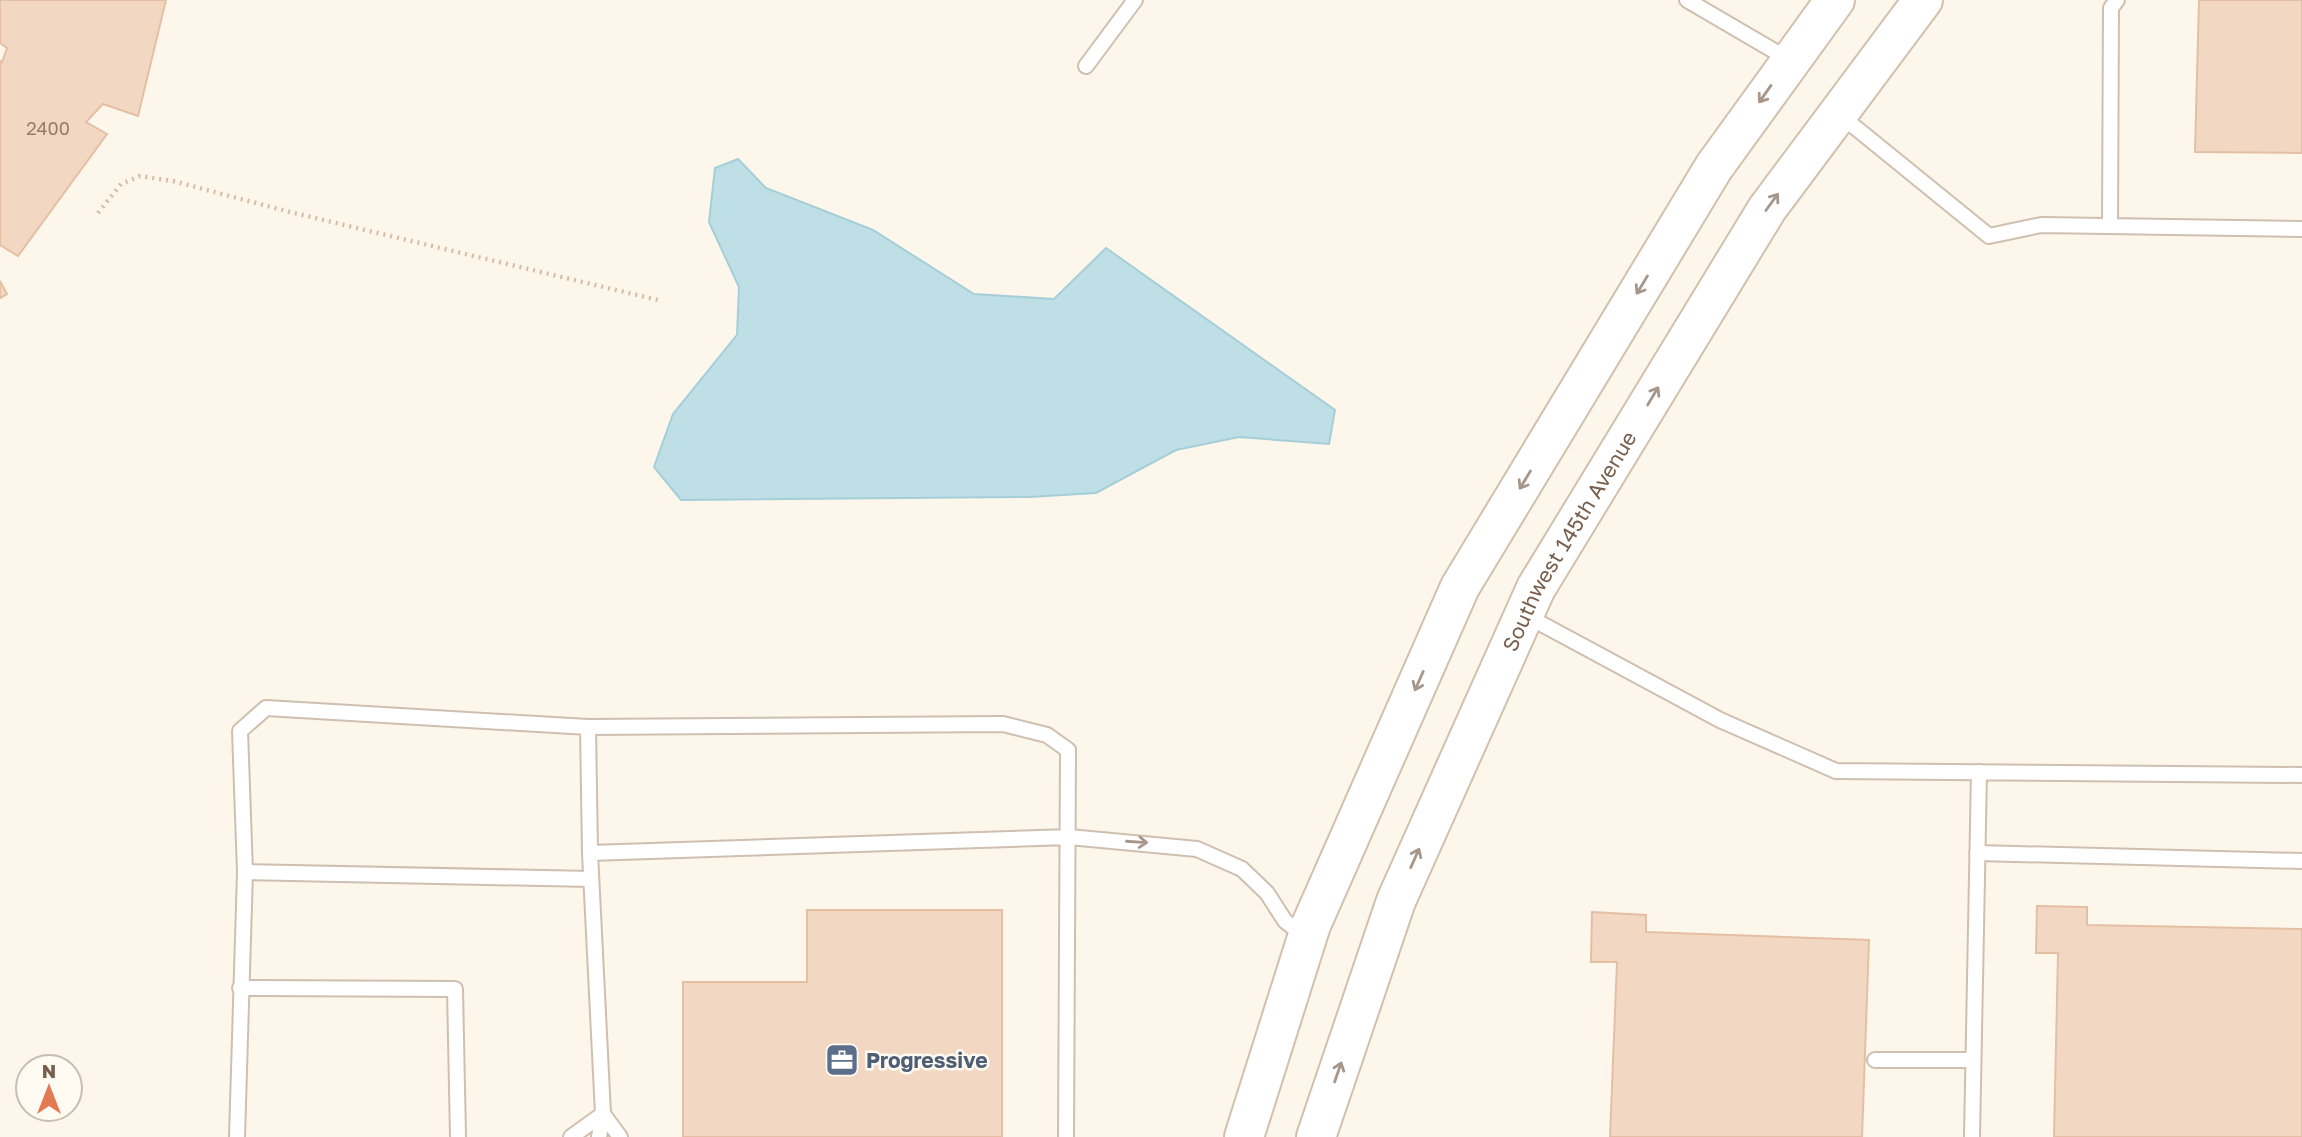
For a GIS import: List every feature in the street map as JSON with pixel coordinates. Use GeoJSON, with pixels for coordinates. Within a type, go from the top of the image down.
{"type":"FeatureCollection","features":[{"type":"Feature","properties":{"kind":"street"},"geometry":{"type":"LineString","coordinates":[[1244,1137],[1307,937],[1460,587],[1714,166],[1835,0]]}},
{"type":"Feature","properties":{"kind":"street","name":"Southwest 145th Avenue"},"geometry":{"type":"LineString","coordinates":[[1316,1137],[1396,901],[1536,588],[1759,221],[1923,0]]}},
{"type":"Feature","properties":{"kind":"lane"},"geometry":{"type":"LineString","coordinates":[[1086,66],[1135,0]]}},
{"type":"Feature","properties":{"kind":"lane"},"geometry":{"type":"LineString","coordinates":[[1687,0],[1790,60]]}},
{"type":"Feature","properties":{"kind":"lane"},"geometry":{"type":"LineString","coordinates":[[2110,226],[2111,8],[2117,0]]}},
{"type":"Feature","properties":{"kind":"lane"},"geometry":{"type":"LineString","coordinates":[[1838,114],[1989,236],[2041,225],[2302,229]]}},
{"type":"Feature","properties":{"kind":"lane"},"geometry":{"type":"LineString","coordinates":[[1524,614],[1720,720],[1836,771],[2302,775]]}},
{"type":"Feature","properties":{"kind":"lane"},"geometry":{"type":"LineString","coordinates":[[237,1137],[245,872],[240,731],[265,708],[588,727],[1003,724],[1047,735],[1068,750],[1066,1137]]}},
{"type":"Feature","properties":{"kind":"lane"},"geometry":{"type":"LineString","coordinates":[[588,727],[590,879],[603,1114],[599,1137]]}},
{"type":"Feature","properties":{"kind":"lane"},"geometry":{"type":"LineString","coordinates":[[1972,1137],[1979,772]]}},
{"type":"Feature","properties":{"kind":"lane"},"geometry":{"type":"LineString","coordinates":[[590,853],[1069,837],[1197,849],[1242,870],[1267,893],[1285,920],[1307,937]]}},
{"type":"Feature","properties":{"kind":"lane"},"geometry":{"type":"LineString","coordinates":[[1977,853],[2302,861]]}},
{"type":"Feature","properties":{"kind":"lane"},"geometry":{"type":"LineString","coordinates":[[245,872],[590,879]]}},
{"type":"Feature","properties":{"kind":"lane"},"geometry":{"type":"LineString","coordinates":[[240,988],[455,989],[457,1137]]}},
{"type":"Feature","properties":{"kind":"lane"},"geometry":{"type":"LineString","coordinates":[[1875,1060],[1973,1060]]}},
{"type":"Feature","properties":{"kind":"lane"},"geometry":{"type":"LineString","coordinates":[[571,1137],[603,1114]]}},
{"type":"Feature","properties":{"kind":"lane"},"geometry":{"type":"LineString","coordinates":[[603,1114],[620,1137]]}},
{"type":"Feature","properties":{"kind":"path"},"geometry":{"type":"LineString","coordinates":[[98,213],[121,184],[140,176],[162,179],[662,301]]}},
{"type":"Feature","properties":{"kind":"water"},"geometry":{"type":"Polygon","coordinates":[[[738,159],[766,188],[873,230],[974,294],[1054,299],[1106,248],[1335,410],[1329,444],[1239,437],[1176,450],[1096,493],[1030,497],[681,500],[654,467],[673,414],[737,335],[739,287],[709,222],[715,168],[738,159]]]}},
{"type":"Feature","properties":{"kind":"building"},"geometry":{"type":"Polygon","coordinates":[[[0,0],[166,0],[138,116],[103,104],[86,122],[107,134],[18,256],[0,245],[0,61],[2,62],[7,48],[0,43],[0,0]]]}},
{"type":"Feature","properties":{"kind":"building"},"geometry":{"type":"Polygon","coordinates":[[[2199,0],[2302,0],[2302,153],[2195,152],[2199,0]]]}},
{"type":"Feature","properties":{"kind":"building"},"geometry":{"type":"Polygon","coordinates":[[[0,281],[7,294],[0,298],[0,281]]]}},
{"type":"Feature","properties":{"kind":"building"},"geometry":{"type":"Polygon","coordinates":[[[2037,906],[2087,907],[2087,925],[2302,929],[2302,1137],[2054,1137],[2058,953],[2036,953],[2037,906]]]}},
{"type":"Feature","properties":{"kind":"building","name":"Progressive"},"geometry":{"type":"Polygon","coordinates":[[[807,910],[1002,910],[1002,1137],[683,1137],[683,982],[807,982],[807,910]]]}},
{"type":"Feature","properties":{"kind":"building"},"geometry":{"type":"Polygon","coordinates":[[[1592,912],[1646,915],[1646,932],[1869,940],[1862,1137],[1610,1137],[1617,962],[1591,962],[1592,912]]]}},
{"type":"Feature","properties":{"kind":"place","name":"Progressive"},"geometry":{"type":"Point","coordinates":[842,1060]}}]}
